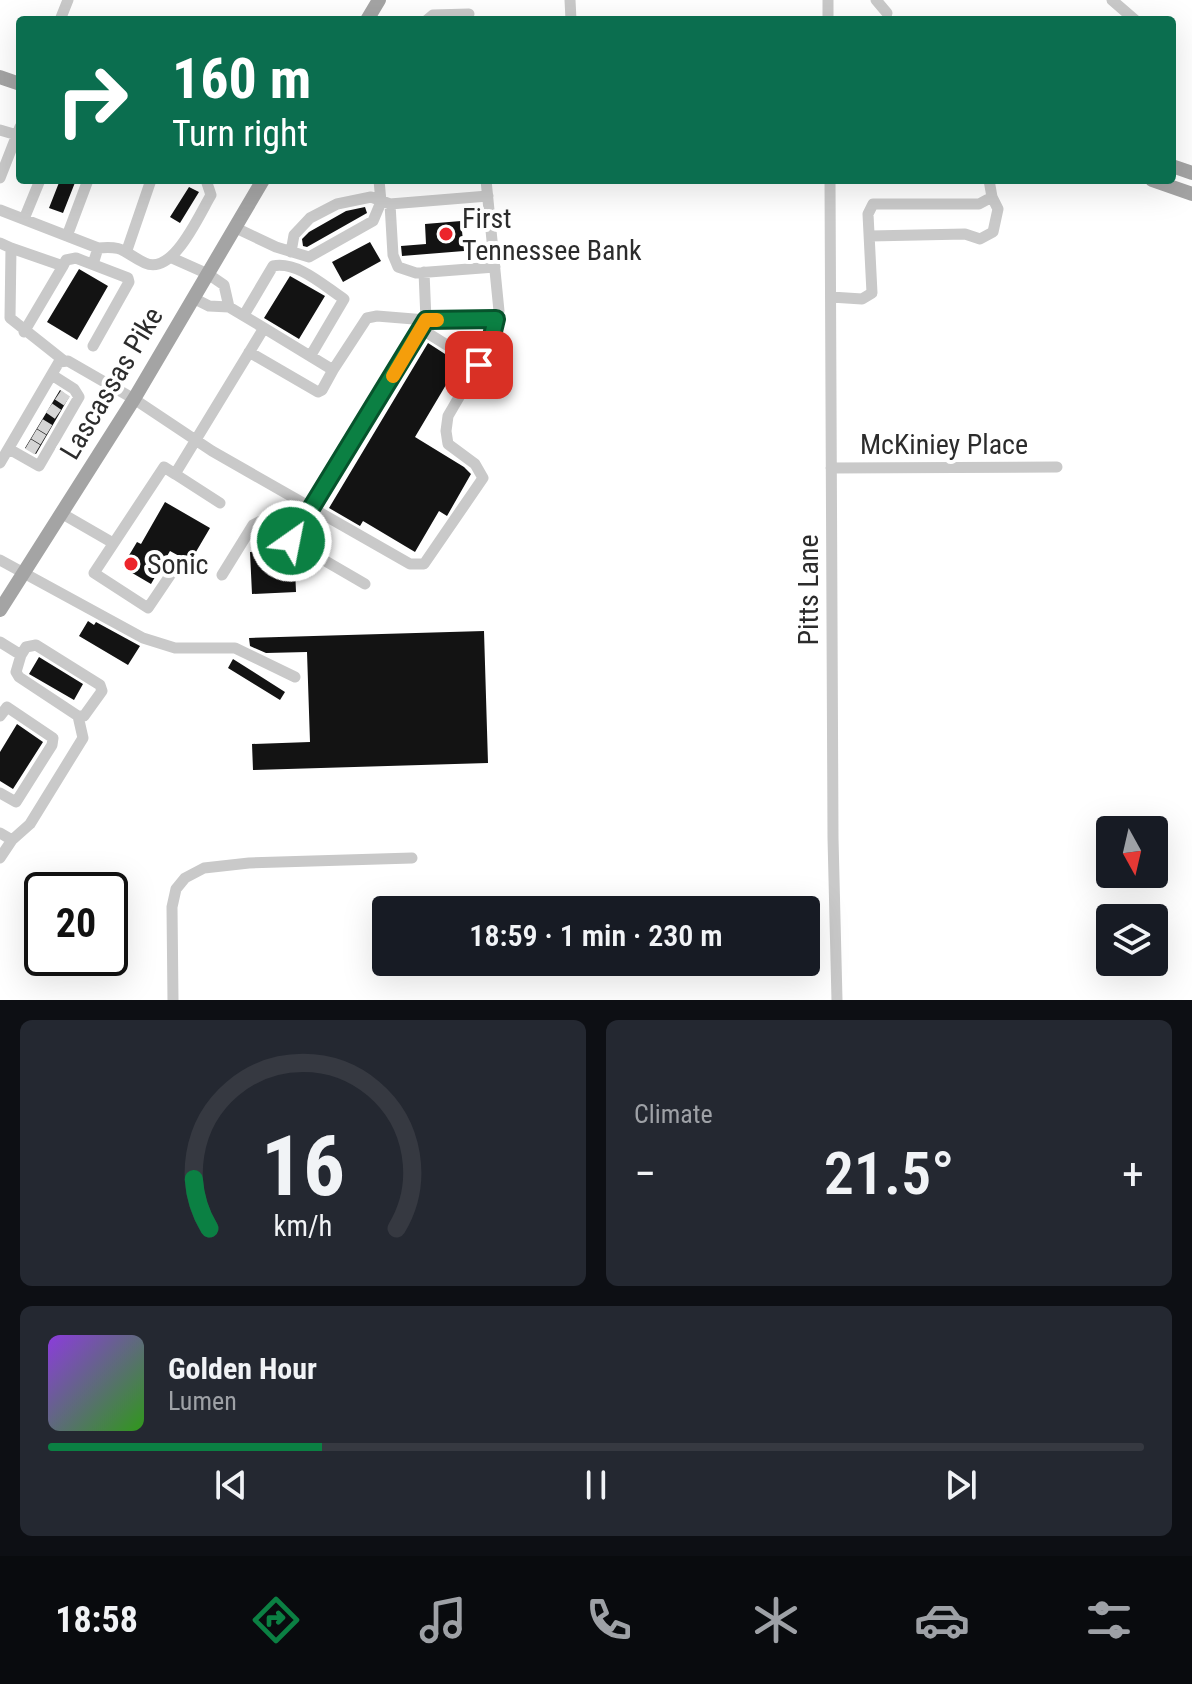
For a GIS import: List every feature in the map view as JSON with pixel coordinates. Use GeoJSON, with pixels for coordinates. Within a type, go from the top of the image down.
{"type":"FeatureCollection","features":[{"type":"Feature","properties":{"kind":"main road"},"geometry":{"type":"LineString","coordinates":[[250,184],[253,197]]}},
{"type":"Feature","properties":{"kind":"main road","name":"Lascassas Pike"},"geometry":{"type":"LineString","coordinates":[[0,610],[134,399],[261,184]]}},
{"type":"Feature","properties":{"kind":"main road"},"geometry":{"type":"LineString","coordinates":[[1163,184],[1192,194]]}},
{"type":"Feature","properties":{"kind":"street"},"geometry":{"type":"LineString","coordinates":[[876,0],[887,13]]}},
{"type":"Feature","properties":{"kind":"street"},"geometry":{"type":"LineString","coordinates":[[1113,0],[1131,16]]}},
{"type":"Feature","properties":{"kind":"street"},"geometry":{"type":"LineString","coordinates":[[0,178],[16,136]]}},
{"type":"Feature","properties":{"kind":"street"},"geometry":{"type":"LineString","coordinates":[[24,219],[38,184]]}},
{"type":"Feature","properties":{"kind":"street"},"geometry":{"type":"LineString","coordinates":[[67,236],[86,184]]}},
{"type":"Feature","properties":{"kind":"street"},"geometry":{"type":"LineString","coordinates":[[127,250],[150,184]]}},
{"type":"Feature","properties":{"kind":"street"},"geometry":{"type":"LineString","coordinates":[[0,210],[98,248],[127,250],[155,266],[172,258],[211,195],[207,184]]}},
{"type":"Feature","properties":{"kind":"street"},"geometry":{"type":"LineString","coordinates":[[380,184],[398,267],[416,273],[495,267]]}},
{"type":"Feature","properties":{"kind":"street"},"geometry":{"type":"LineString","coordinates":[[63,266],[5,245],[10,318],[24,332],[63,360],[134,399],[196,440],[312,508],[410,564],[424,564],[483,478],[475,464],[448,444],[446,431],[448,416],[490,344],[499,311],[486,184]]}},
{"type":"Feature","properties":{"kind":"street","name":"Pitts Lane"},"geometry":{"type":"LineString","coordinates":[[830,184],[833,838],[837,1000]]}},
{"type":"Feature","properties":{"kind":"street"},"geometry":{"type":"LineString","coordinates":[[870,236],[965,234],[980,239],[993,232],[998,209],[990,184]]}},
{"type":"Feature","properties":{"kind":"street"},"geometry":{"type":"LineString","coordinates":[[291,252],[294,235],[310,218],[337,204],[371,197],[385,203],[488,196]]}},
{"type":"Feature","properties":{"kind":"street"},"geometry":{"type":"LineString","coordinates":[[831,297],[862,299],[872,293],[868,214],[873,204],[979,204],[992,197]]}},
{"type":"Feature","properties":{"kind":"street"},"geometry":{"type":"LineString","coordinates":[[236,228],[309,257],[373,221],[385,203]]}},
{"type":"Feature","properties":{"kind":"street"},"geometry":{"type":"LineString","coordinates":[[93,264],[98,248]]}},
{"type":"Feature","properties":{"kind":"street"},"geometry":{"type":"LineString","coordinates":[[24,332],[66,260],[76,258],[128,278],[129,282],[93,346]]}},
{"type":"Feature","properties":{"kind":"street"},"geometry":{"type":"LineString","coordinates":[[172,258],[224,285],[229,307]]}},
{"type":"Feature","properties":{"kind":"street"},"geometry":{"type":"LineString","coordinates":[[244,315],[273,266],[284,264],[295,267],[344,299],[311,355]]}},
{"type":"Feature","properties":{"kind":"street"},"geometry":{"type":"LineString","coordinates":[[291,541],[424,325],[424,272]]}},
{"type":"Feature","properties":{"kind":"street"},"geometry":{"type":"LineString","coordinates":[[193,298],[209,306],[229,307],[333,370]]}},
{"type":"Feature","properties":{"kind":"street"},"geometry":{"type":"LineString","coordinates":[[249,352],[318,392],[367,318],[377,316],[424,325],[496,319]]}},
{"type":"Feature","properties":{"kind":"street"},"geometry":{"type":"LineString","coordinates":[[424,325],[479,365]]}},
{"type":"Feature","properties":{"kind":"street"},"geometry":{"type":"LineString","coordinates":[[175,474],[264,328]]}},
{"type":"Feature","properties":{"kind":"street"},"geometry":{"type":"LineString","coordinates":[[0,463],[63,360]]}},
{"type":"Feature","properties":{"kind":"street"},"geometry":{"type":"LineString","coordinates":[[45,387],[66,400],[79,397],[74,389],[52,375]]}},
{"type":"Feature","properties":{"kind":"street"},"geometry":{"type":"LineString","coordinates":[[37,400],[58,414]]}},
{"type":"Feature","properties":{"kind":"street"},"geometry":{"type":"LineString","coordinates":[[9,449],[39,466],[43,439],[66,400]]}},
{"type":"Feature","properties":{"kind":"street"},"geometry":{"type":"LineString","coordinates":[[22,426],[43,439]]}},
{"type":"Feature","properties":{"kind":"street"},"geometry":{"type":"LineString","coordinates":[[22,426],[43,439]]}},
{"type":"Feature","properties":{"kind":"street"},"geometry":{"type":"LineString","coordinates":[[175,568],[148,608],[94,573],[164,467],[220,503]]}},
{"type":"Feature","properties":{"kind":"street","name":"McKiniey Place"},"geometry":{"type":"LineString","coordinates":[[831,468],[1057,467]]}},
{"type":"Feature","properties":{"kind":"street"},"geometry":{"type":"LineString","coordinates":[[61,513],[113,543]]}},
{"type":"Feature","properties":{"kind":"street"},"geometry":{"type":"LineString","coordinates":[[222,575],[253,525],[261,521],[365,584]]}},
{"type":"Feature","properties":{"kind":"street"},"geometry":{"type":"LineString","coordinates":[[0,560],[22,575],[76,599],[143,638],[175,648],[235,648],[295,677]]}},
{"type":"Feature","properties":{"kind":"street"},"geometry":{"type":"LineString","coordinates":[[0,642],[21,655]]}},
{"type":"Feature","properties":{"kind":"street"},"geometry":{"type":"LineString","coordinates":[[36,645],[100,685],[102,691],[84,716],[78,716],[19,677],[16,672],[21,655],[26,647],[36,645]]}},
{"type":"Feature","properties":{"kind":"street"},"geometry":{"type":"LineString","coordinates":[[0,716],[7,707],[53,738],[52,745],[16,802]]}},
{"type":"Feature","properties":{"kind":"street"},"geometry":{"type":"LineString","coordinates":[[0,858],[12,840],[30,824],[83,738],[78,716]]}},
{"type":"Feature","properties":{"kind":"street"},"geometry":{"type":"LineString","coordinates":[[0,793],[37,812]]}},
{"type":"Feature","properties":{"kind":"street"},"geometry":{"type":"LineString","coordinates":[[0,833],[12,840]]}},
{"type":"Feature","properties":{"kind":"street"},"geometry":{"type":"LineString","coordinates":[[173,1000],[172,907],[176,889],[185,878],[204,868],[249,863],[412,858]]}},
{"type":"Feature","properties":{"kind":"building"},"geometry":{"type":"Polygon","coordinates":[[[58,184],[74,184],[63,213],[49,208],[58,184]]]}},
{"type":"Feature","properties":{"kind":"building"},"geometry":{"type":"Polygon","coordinates":[[[189,187],[199,192],[180,223],[170,217],[189,187]]]}},
{"type":"Feature","properties":{"kind":"building"},"geometry":{"type":"Polygon","coordinates":[[[365,207],[367,213],[307,247],[303,246],[302,239],[309,232],[346,211],[365,207]]]}},
{"type":"Feature","properties":{"kind":"building"},"geometry":{"type":"Polygon","coordinates":[[[461,221],[464,251],[402,256],[401,246],[426,244],[425,224],[461,221]]]}},
{"type":"Feature","properties":{"kind":"building"},"geometry":{"type":"Polygon","coordinates":[[[370,242],[381,261],[343,282],[332,262],[370,242]]]}},
{"type":"Feature","properties":{"kind":"building"},"geometry":{"type":"Polygon","coordinates":[[[79,269],[108,286],[77,340],[47,322],[79,269]]]}},
{"type":"Feature","properties":{"kind":"building"},"geometry":{"type":"Polygon","coordinates":[[[290,276],[325,296],[299,339],[264,318],[290,276]]]}},
{"type":"Feature","properties":{"kind":"building"},"geometry":{"type":"Polygon","coordinates":[[[428,343],[459,363],[415,437],[471,474],[447,516],[439,511],[415,552],[363,521],[360,526],[329,508],[428,343]]]}},
{"type":"Feature","properties":{"kind":"building"},"geometry":{"type":"Polygon","coordinates":[[[60,390],[69,397],[36,454],[25,448],[60,390]]]}},
{"type":"Feature","properties":{"kind":"building"},"geometry":{"type":"Polygon","coordinates":[[[165,502],[210,528],[190,562],[170,551],[151,584],[122,567],[137,542],[141,544],[165,502]]]}},
{"type":"Feature","properties":{"kind":"building"},"geometry":{"type":"Polygon","coordinates":[[[273,551],[274,569],[295,568],[296,592],[252,594],[250,552],[273,551]]]}},
{"type":"Feature","properties":{"kind":"building"},"geometry":{"type":"Polygon","coordinates":[[[88,621],[94,625],[96,622],[140,646],[128,665],[79,636],[88,621]]]}},
{"type":"Feature","properties":{"kind":"building"},"geometry":{"type":"Polygon","coordinates":[[[484,631],[488,763],[253,770],[252,744],[310,742],[307,652],[266,653],[250,646],[249,638],[484,631]]]}},
{"type":"Feature","properties":{"kind":"building"},"geometry":{"type":"Polygon","coordinates":[[[39,657],[83,684],[74,700],[29,674],[39,657]]]}},
{"type":"Feature","properties":{"kind":"building"},"geometry":{"type":"Polygon","coordinates":[[[233,659],[285,692],[280,700],[228,668],[233,659]]]}},
{"type":"Feature","properties":{"kind":"building"},"geometry":{"type":"Polygon","coordinates":[[[17,724],[43,742],[13,789],[0,781],[0,752],[17,724]]]}},
{"type":"Feature","properties":{"kind":"tunnel"},"geometry":{"type":"LineString","coordinates":[[58,395],[67,401]]}},
{"type":"Feature","properties":{"kind":"tunnel"},"geometry":{"type":"LineString","coordinates":[[49,408],[59,415]]}},
{"type":"Feature","properties":{"kind":"tunnel"},"geometry":{"type":"LineString","coordinates":[[40,424],[50,430]]}},
{"type":"Feature","properties":{"kind":"tunnel"},"geometry":{"type":"LineString","coordinates":[[34,434],[44,440]]}},
{"type":"Feature","properties":{"kind":"tunnel"},"geometry":{"type":"LineString","coordinates":[[28,444],[38,450]]}},
{"type":"Feature","properties":{"kind":"slow traffic"},"geometry":{"type":"LineString","coordinates":[[393,376],[426,320],[437,320]]}},
{"type":"Feature","properties":{"kind":"place","name":"First Tennessee Bank"},"geometry":{"type":"Point","coordinates":[446,234]}},
{"type":"Feature","properties":{"kind":"place","name":"Sonic"},"geometry":{"type":"Point","coordinates":[131,564]}},
{"type":"Feature","properties":{"kind":"route"},"geometry":{"type":"LineString","coordinates":[[291,541],[426,320],[496,319],[490,344],[479,365]]}}]}
